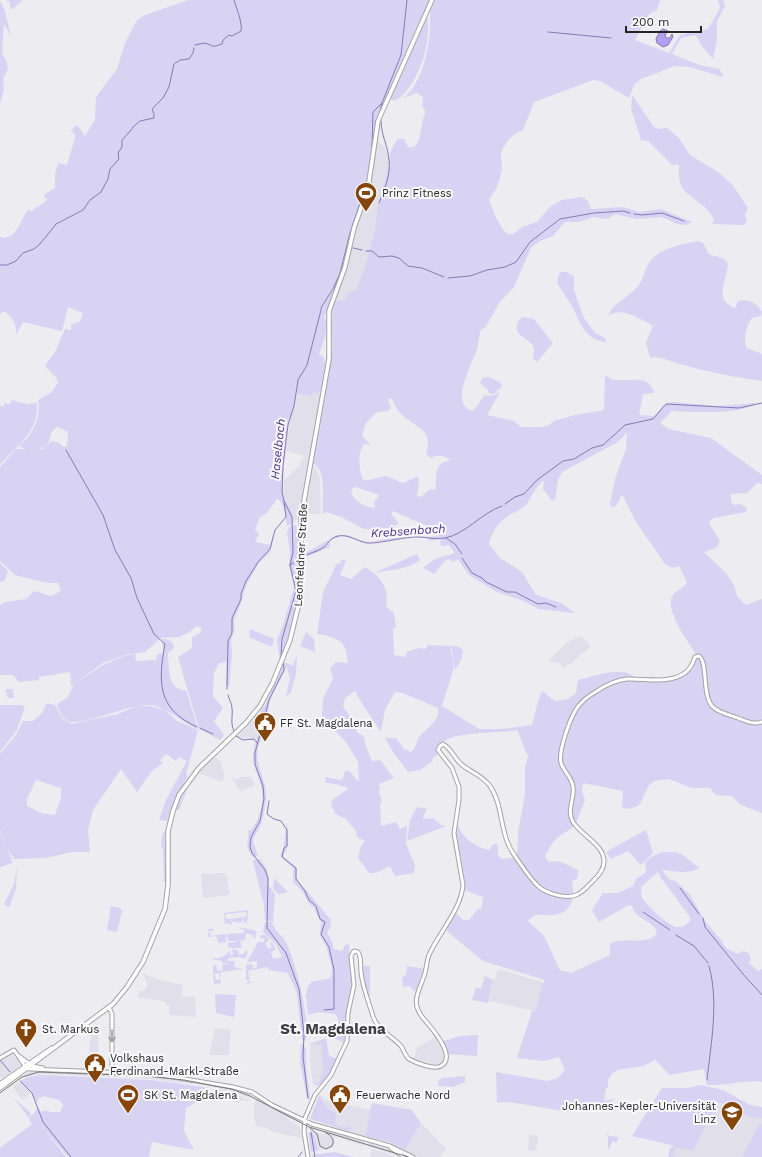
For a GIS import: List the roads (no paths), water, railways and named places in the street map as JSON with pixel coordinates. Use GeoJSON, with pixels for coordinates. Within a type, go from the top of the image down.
{"type":"FeatureCollection","features":[{"type":"Feature","properties":{"kind":"main road","name":"Leonfeldner Straße"},"geometry":{"type":"LineString","coordinates":[[0,1088],[109,1007],[124,992],[141,965],[164,912],[168,889],[168,831],[179,795],[198,768],[246,723],[257,710],[269,692],[284,657],[298,609],[302,581],[302,508],[328,365],[330,350],[329,314],[345,267],[354,228],[368,188],[378,123],[432,0]]}},
{"type":"Feature","properties":{"kind":"main road","name":"Leonfeldner Straße"},"geometry":{"type":"LineString","coordinates":[[0,1084],[40,1060],[56,1046]]}},
{"type":"Feature","properties":{"kind":"street"},"geometry":{"type":"LineString","coordinates":[[308,1157],[304,1135],[305,1121],[317,1092],[330,1077],[346,1044],[348,1013],[353,990],[351,956],[354,952],[358,952],[360,955],[361,976],[374,1020],[380,1028],[397,1043],[410,1059],[436,1067],[442,1065],[446,1060],[446,1054],[442,1045],[419,1013],[415,998],[425,975],[429,954],[446,928],[464,885],[454,832],[459,800],[459,787],[452,768],[439,751],[440,746],[443,744],[446,746],[458,761],[483,778],[491,788],[509,847],[538,886],[558,895],[571,896],[581,892],[598,876],[604,864],[602,853],[576,826],[571,817],[570,809],[573,787],[570,777],[561,763],[562,748],[572,717],[576,709],[587,698],[616,681],[627,679],[661,680],[679,677],[689,669],[695,657],[699,656],[703,661],[707,695],[712,706],[721,712],[750,722],[762,722]]}},
{"type":"Feature","properties":{"kind":"street"},"geometry":{"type":"LineString","coordinates":[[109,1007],[112,1014],[112,1072]]}},
{"type":"Feature","properties":{"kind":"street"},"geometry":{"type":"LineString","coordinates":[[0,1058],[15,1052],[28,1066],[45,1069],[181,1077],[247,1091],[305,1121],[328,1130],[382,1144],[403,1155],[413,1157]]}},
{"type":"Feature","properties":{"kind":"street"},"geometry":{"type":"LineString","coordinates":[[40,1060],[41,1067]]}},
{"type":"Feature","properties":{"kind":"street"},"geometry":{"type":"LineString","coordinates":[[28,1066],[41,1067],[45,1069]]}},
{"type":"Feature","properties":{"kind":"waterway"},"geometry":{"type":"LineString","coordinates":[[195,45],[205,43],[214,46],[222,44],[223,40],[229,35],[232,36],[241,31],[240,20],[234,0]]}},
{"type":"Feature","properties":{"kind":"waterway","name":"Haselbach"},"geometry":{"type":"LineString","coordinates":[[372,147],[373,112],[382,103],[401,55],[407,0]]}},
{"type":"Feature","properties":{"kind":"waterway"},"geometry":{"type":"LineString","coordinates":[[548,32],[611,38]]}},
{"type":"Feature","properties":{"kind":"waterway"},"geometry":{"type":"LineString","coordinates":[[132,128],[140,121],[154,118],[152,109],[163,98],[169,87],[174,64],[180,60],[189,59],[194,48]]}},
{"type":"Feature","properties":{"kind":"waterway","name":"Haselbach"},"geometry":{"type":"LineString","coordinates":[[379,115],[382,103]]}},
{"type":"Feature","properties":{"kind":"waterway","name":"Haselbach"},"geometry":{"type":"LineString","coordinates":[[379,203],[387,182],[389,171],[388,155],[381,121]]}},
{"type":"Feature","properties":{"kind":"waterway"},"geometry":{"type":"LineString","coordinates":[[0,265],[7,265],[16,261],[23,253],[34,249],[40,244],[56,224],[83,210],[90,200],[101,192],[108,179],[110,169],[119,159],[118,153],[122,147],[122,140],[132,129]]}},
{"type":"Feature","properties":{"kind":"waterway","name":"Haselbach"},"geometry":{"type":"LineString","coordinates":[[281,657],[282,639],[296,591],[290,565],[293,553],[292,517],[284,501],[282,492],[283,465],[288,425],[294,406],[298,380],[307,365],[322,306],[333,289],[340,273],[350,233],[367,182]]}},
{"type":"Feature","properties":{"kind":"waterway"},"geometry":{"type":"LineString","coordinates":[[448,278],[470,276],[487,270],[505,267],[516,262],[530,242],[560,219],[594,213],[623,211],[630,213]]}},
{"type":"Feature","properties":{"kind":"waterway"},"geometry":{"type":"LineString","coordinates":[[634,214],[642,215],[662,213],[684,221]]}},
{"type":"Feature","properties":{"kind":"waterway"},"geometry":{"type":"LineString","coordinates":[[353,248],[362,250]]}},
{"type":"Feature","properties":{"kind":"waterway"},"geometry":{"type":"LineString","coordinates":[[366,251],[372,251],[379,257],[392,256],[399,258],[408,266],[422,268],[444,277]]}},
{"type":"Feature","properties":{"kind":"waterway","name":"Krebsenbach"},"geometry":{"type":"LineString","coordinates":[[505,504],[515,497],[524,494],[537,480],[563,461],[574,459],[592,448],[603,445],[625,425],[653,419],[666,404],[739,408],[762,403]]}},
{"type":"Feature","properties":{"kind":"waterway"},"geometry":{"type":"LineString","coordinates":[[66,450],[103,515],[115,550],[131,578],[137,598],[154,634],[165,644],[161,670],[163,693],[167,703],[174,712],[184,720],[197,727]]}},
{"type":"Feature","properties":{"kind":"waterway"},"geometry":{"type":"LineString","coordinates":[[227,689],[228,641],[232,633],[232,618],[241,599],[241,594],[246,581],[258,562],[270,549],[275,530],[286,517],[284,502]]}},
{"type":"Feature","properties":{"kind":"waterway","name":"Krebsenbach"},"geometry":{"type":"LineString","coordinates":[[302,557],[322,549],[331,539],[338,536],[349,537],[367,543],[412,537],[436,539],[453,536],[467,528],[487,513],[502,506]]}},
{"type":"Feature","properties":{"kind":"waterway"},"geometry":{"type":"LineString","coordinates":[[446,538],[455,544],[462,554]]}},
{"type":"Feature","properties":{"kind":"waterway"},"geometry":{"type":"LineString","coordinates":[[462,558],[472,573],[482,578],[486,582],[507,592],[515,592],[538,604],[546,603],[556,607]]}},
{"type":"Feature","properties":{"kind":"waterway","name":"Haselbach"},"geometry":{"type":"LineString","coordinates":[[290,565],[299,559]]}},
{"type":"Feature","properties":{"kind":"waterway","name":"Haselbach"},"geometry":{"type":"LineString","coordinates":[[283,662],[284,670],[269,700],[255,753],[255,764],[263,786],[264,799],[260,821],[251,837],[250,847],[252,853],[265,870],[268,878],[267,928],[286,953],[299,989],[304,1034],[303,1057],[308,1098]]}},
{"type":"Feature","properties":{"kind":"waterway"},"geometry":{"type":"LineString","coordinates":[[228,695],[232,706],[232,723],[234,731]]}},
{"type":"Feature","properties":{"kind":"waterway"},"geometry":{"type":"LineString","coordinates":[[200,728],[213,734]]}},
{"type":"Feature","properties":{"kind":"waterway"},"geometry":{"type":"LineString","coordinates":[[236,736],[243,740],[254,739],[258,744]]}},
{"type":"Feature","properties":{"kind":"waterway"},"geometry":{"type":"LineString","coordinates":[[269,801],[267,814],[274,819],[281,821],[287,830],[287,846],[284,848],[282,857],[296,868],[296,879],[305,891],[309,900],[316,906],[320,919],[325,922],[321,934],[329,947],[334,970],[334,1009],[324,1010]]}},
{"type":"Feature","properties":{"kind":"waterway"},"geometry":{"type":"LineString","coordinates":[[680,888],[699,914]]}},
{"type":"Feature","properties":{"kind":"waterway"},"geometry":{"type":"LineString","coordinates":[[643,912],[670,930]]}},
{"type":"Feature","properties":{"kind":"waterway"},"geometry":{"type":"LineString","coordinates":[[703,918],[705,927],[762,995]]}},
{"type":"Feature","properties":{"kind":"waterway"},"geometry":{"type":"LineString","coordinates":[[676,935],[694,946],[708,963]]}},
{"type":"Feature","properties":{"kind":"waterway"},"geometry":{"type":"LineString","coordinates":[[707,1080],[714,1008],[712,980],[709,966]]}},
{"type":"Feature","properties":{"kind":"waterway"},"geometry":{"type":"LineString","coordinates":[[0,1060],[10,1072]]}},
{"type":"Feature","properties":{"kind":"waterway"},"geometry":{"type":"LineString","coordinates":[[20,1081],[32,1093],[43,1122],[71,1157]]}},
{"type":"Feature","properties":{"kind":"waterway","name":"Haselbach"},"geometry":{"type":"LineString","coordinates":[[311,1132],[315,1157]]}},
{"type":"Feature","properties":{"kind":"waterway"},"geometry":{"type":"LineString","coordinates":[[298,1157],[302,1152]]}},
{"type":"Feature","properties":{"kind":"tram line"},"geometry":{"type":"LineString","coordinates":[[0,1093],[22,1077],[39,1072],[146,1076],[184,1080],[231,1089],[250,1096],[309,1127],[408,1157]]}},
{"type":"Feature","properties":{"kind":"tram line"},"geometry":{"type":"LineString","coordinates":[[310,1128],[317,1134],[320,1146],[326,1149],[332,1146],[333,1142],[331,1137],[326,1133]]}},
{"type":"Feature","properties":{"kind":"place","name":"Prinz Fitness"},"geometry":{"type":"Point","coordinates":[366,212]}},
{"type":"Feature","properties":{"kind":"place","name":"FF St. Magdalena"},"geometry":{"type":"Point","coordinates":[265,742]}},
{"type":"Feature","properties":{"kind":"place","name":"St. Markus"},"geometry":{"type":"Point","coordinates":[26,1048]}},
{"type":"Feature","properties":{"kind":"place","name":"Volkshaus Ferdinand-Markl-Straße"},"geometry":{"type":"Point","coordinates":[95,1084]}},
{"type":"Feature","properties":{"kind":"place","name":"SK St. Magdalena"},"geometry":{"type":"Point","coordinates":[128,1114]}},
{"type":"Feature","properties":{"kind":"place","name":"Feuerwache Nord"},"geometry":{"type":"Point","coordinates":[340,1114]}},
{"type":"Feature","properties":{"kind":"place","name":"Johannes-Kepler-Universität Linz"},"geometry":{"type":"Point","coordinates":[732,1132]}},
{"type":"Feature","properties":{"kind":"district","name":"St. Magdalena"},"geometry":{"type":"Point","coordinates":[333,1029]}}]}
